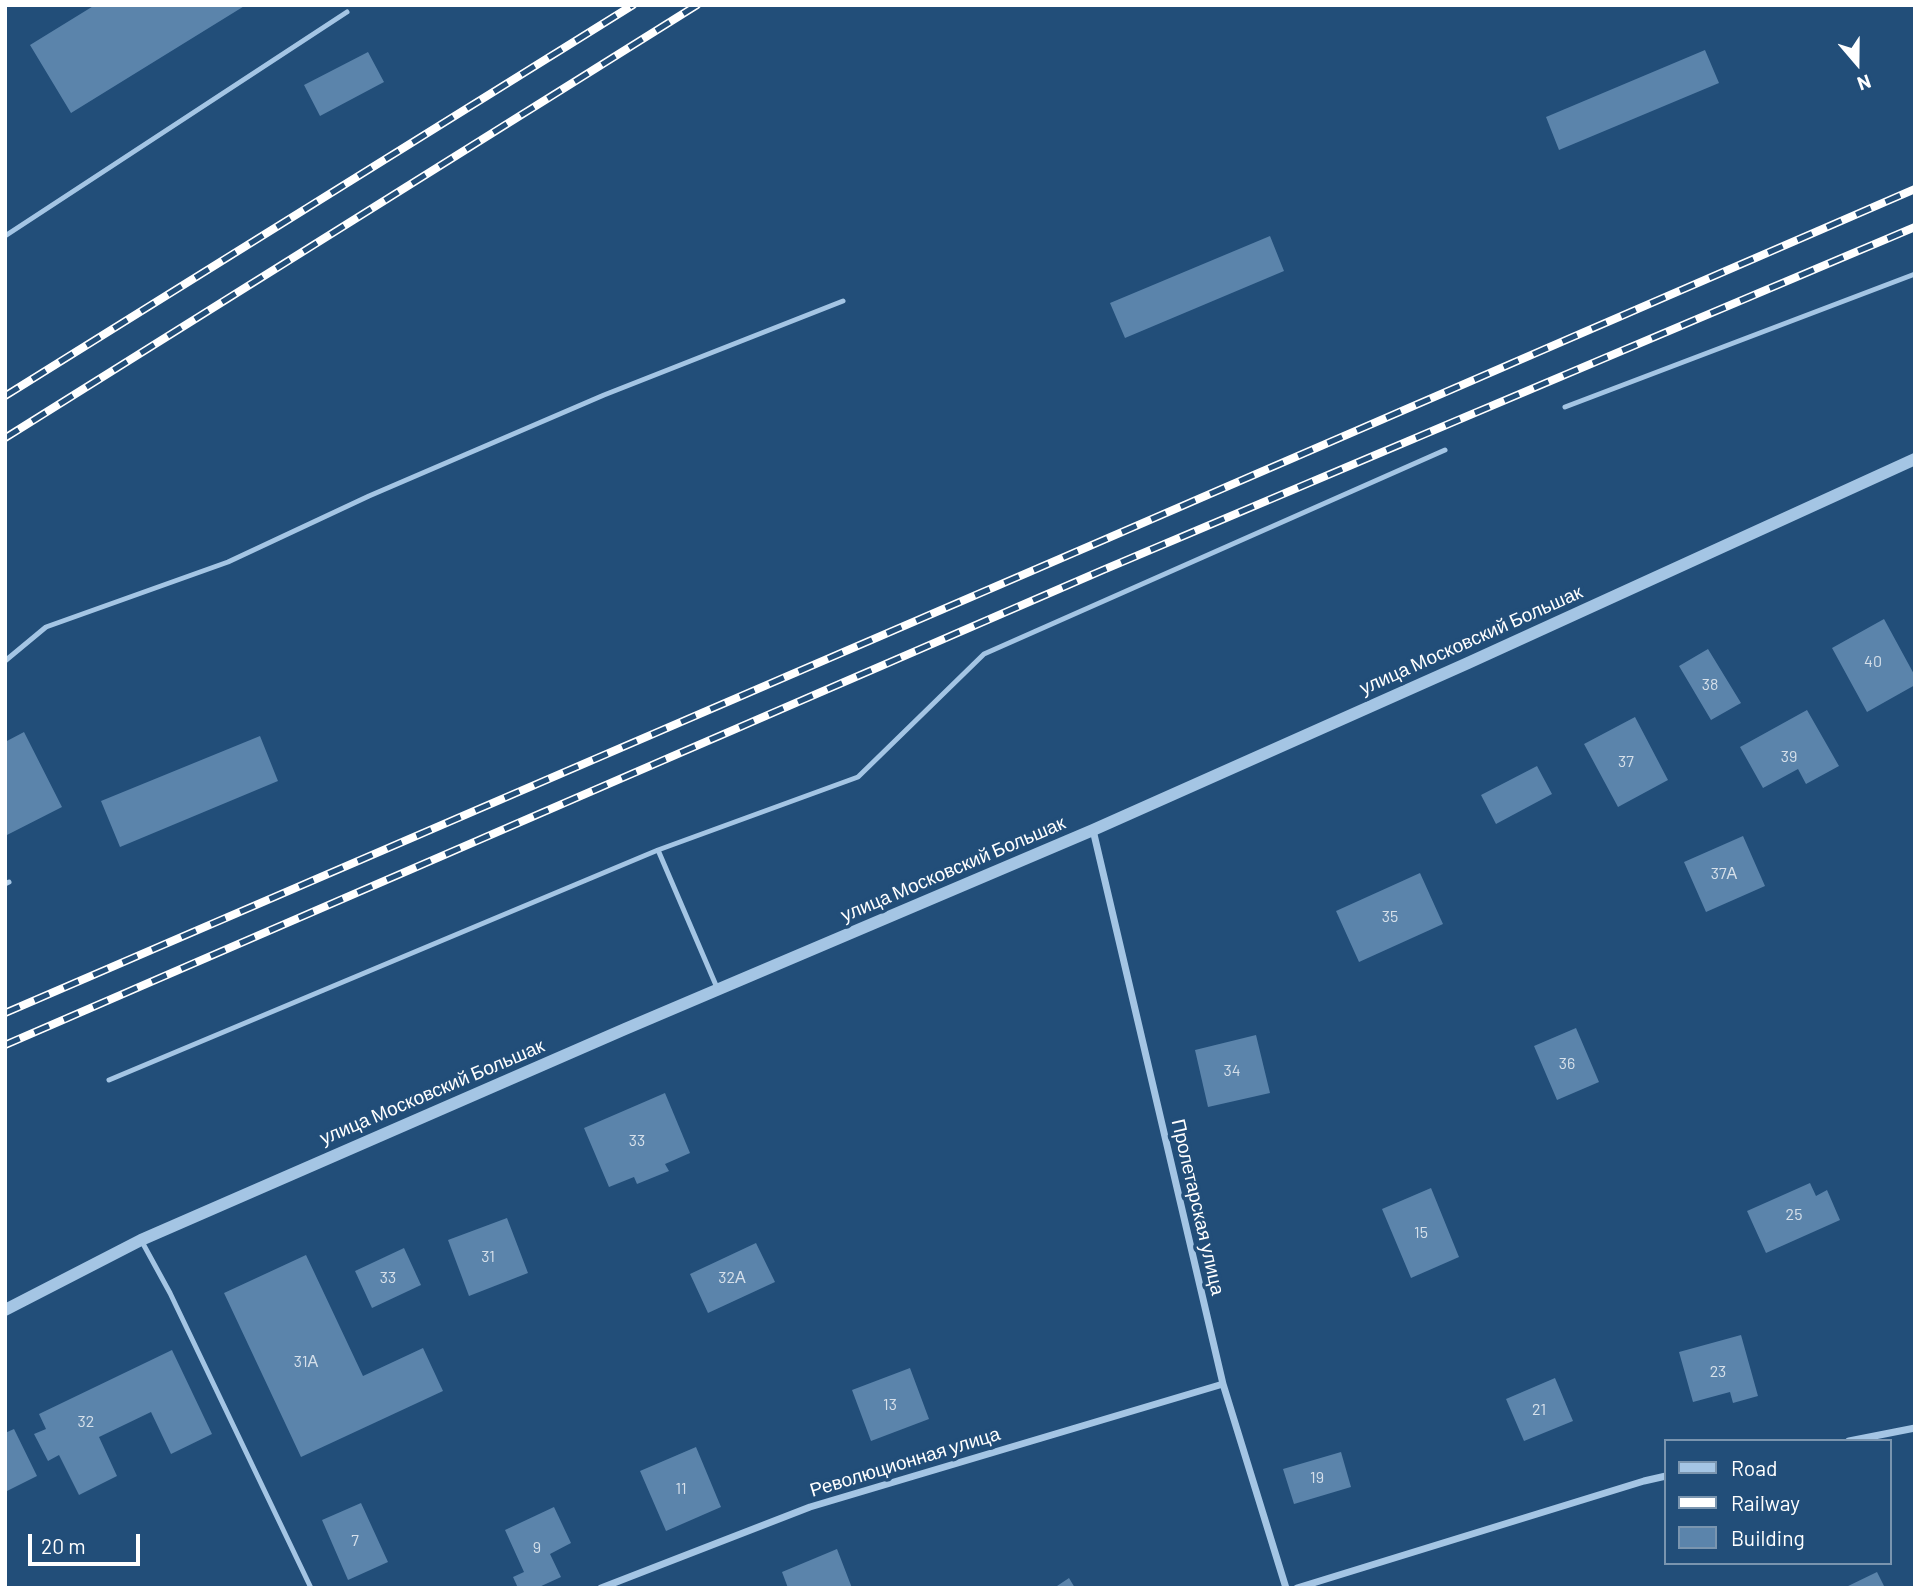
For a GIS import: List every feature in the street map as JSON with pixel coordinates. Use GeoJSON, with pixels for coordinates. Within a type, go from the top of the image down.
{"type":"FeatureCollection","features":[{"type":"Feature","properties":{"kind":"street","name":"улица Московский Большак"},"geometry":{"type":"LineString","coordinates":[[5,1310],[141,1240],[1093,830],[1915,459]]}},
{"type":"Feature","properties":{"kind":"street","name":"Пролетарская улица"},"geometry":{"type":"LineString","coordinates":[[1093,830],[1223,1384],[1286,1588]]}},
{"type":"Feature","properties":{"kind":"street","name":"Революционная улица"},"geometry":{"type":"LineString","coordinates":[[601,1588],[810,1507],[1223,1384]]}},
{"type":"Feature","properties":{"kind":"street"},"geometry":{"type":"LineString","coordinates":[[1859,1439],[1915,1428]]}},
{"type":"Feature","properties":{"kind":"street"},"geometry":{"type":"LineString","coordinates":[[1297,1588],[1664,1476]]}},
{"type":"Feature","properties":{"kind":"lane"},"geometry":{"type":"LineString","coordinates":[[5,236],[347,12]]}},
{"type":"Feature","properties":{"kind":"lane"},"geometry":{"type":"LineString","coordinates":[[1565,407],[1915,274]]}},
{"type":"Feature","properties":{"kind":"lane"},"geometry":{"type":"LineString","coordinates":[[5,661],[46,627],[228,562],[369,496],[604,395],[843,301]]}},
{"type":"Feature","properties":{"kind":"lane"},"geometry":{"type":"LineString","coordinates":[[109,1080],[658,850],[858,777],[984,654],[1445,450]]}},
{"type":"Feature","properties":{"kind":"lane"},"geometry":{"type":"LineString","coordinates":[[658,850],[718,990]]}},
{"type":"Feature","properties":{"kind":"lane"},"geometry":{"type":"LineString","coordinates":[[141,1240],[170,1293],[311,1588]]}},
{"type":"Feature","properties":{"kind":"building"},"geometry":{"type":"Polygon","coordinates":[[[95,5],[246,5],[71,113],[30,45],[95,5]]]}},
{"type":"Feature","properties":{"kind":"building"},"geometry":{"type":"Polygon","coordinates":[[[1705,50],[1719,83],[1559,150],[1546,117],[1705,50]]]}},
{"type":"Feature","properties":{"kind":"building"},"geometry":{"type":"Polygon","coordinates":[[[368,52],[384,82],[320,116],[304,85],[368,52]]]}},
{"type":"Feature","properties":{"kind":"building"},"geometry":{"type":"Polygon","coordinates":[[[1270,236],[1284,271],[1125,338],[1110,303],[1270,236]]]}},
{"type":"Feature","properties":{"kind":"building"},"geometry":{"type":"Polygon","coordinates":[[[1884,619],[1915,676],[1915,685],[1867,712],[1832,648],[1884,619]]]}},
{"type":"Feature","properties":{"kind":"building"},"geometry":{"type":"Polygon","coordinates":[[[1708,649],[1741,703],[1711,720],[1679,666],[1708,649]]]}},
{"type":"Feature","properties":{"kind":"building"},"geometry":{"type":"Polygon","coordinates":[[[1807,710],[1839,766],[1806,784],[1798,769],[1763,788],[1740,747],[1807,710]]]}},
{"type":"Feature","properties":{"kind":"building"},"geometry":{"type":"Polygon","coordinates":[[[1635,717],[1668,780],[1618,807],[1584,744],[1635,717]]]}},
{"type":"Feature","properties":{"kind":"building"},"geometry":{"type":"Polygon","coordinates":[[[24,732],[62,807],[5,836],[5,742],[24,732]]]}},
{"type":"Feature","properties":{"kind":"building"},"geometry":{"type":"Polygon","coordinates":[[[260,736],[278,781],[120,847],[101,801],[260,736]]]}},
{"type":"Feature","properties":{"kind":"building"},"geometry":{"type":"Polygon","coordinates":[[[1537,766],[1552,794],[1496,824],[1481,795],[1537,766]]]}},
{"type":"Feature","properties":{"kind":"building"},"geometry":{"type":"Polygon","coordinates":[[[1743,836],[1765,886],[1706,912],[1684,862],[1743,836]]]}},
{"type":"Feature","properties":{"kind":"building"},"geometry":{"type":"Polygon","coordinates":[[[1420,873],[1443,924],[1359,962],[1336,911],[1420,873]]]}},
{"type":"Feature","properties":{"kind":"building"},"geometry":{"type":"Polygon","coordinates":[[[1576,1028],[1599,1082],[1557,1100],[1534,1046],[1576,1028]]]}},
{"type":"Feature","properties":{"kind":"building"},"geometry":{"type":"Polygon","coordinates":[[[1256,1035],[1270,1093],[1208,1107],[1195,1050],[1256,1035]]]}},
{"type":"Feature","properties":{"kind":"building"},"geometry":{"type":"Polygon","coordinates":[[[665,1093],[690,1153],[665,1164],[669,1171],[637,1184],[634,1177],[609,1187],[584,1128],[665,1093]]]}},
{"type":"Feature","properties":{"kind":"building"},"geometry":{"type":"Polygon","coordinates":[[[1810,1183],[1816,1196],[1827,1190],[1840,1220],[1766,1253],[1747,1211],[1810,1183]]]}},
{"type":"Feature","properties":{"kind":"building"},"geometry":{"type":"Polygon","coordinates":[[[1431,1188],[1459,1257],[1411,1278],[1382,1209],[1431,1188]]]}},
{"type":"Feature","properties":{"kind":"building"},"geometry":{"type":"Polygon","coordinates":[[[507,1218],[528,1273],[469,1296],[448,1240],[507,1218]]]}},
{"type":"Feature","properties":{"kind":"building"},"geometry":{"type":"Polygon","coordinates":[[[756,1243],[775,1282],[708,1313],[690,1274],[756,1243]]]}},
{"type":"Feature","properties":{"kind":"building"},"geometry":{"type":"Polygon","coordinates":[[[404,1248],[421,1285],[372,1308],[355,1271],[404,1248]]]}},
{"type":"Feature","properties":{"kind":"building"},"geometry":{"type":"Polygon","coordinates":[[[306,1255],[363,1376],[423,1348],[443,1391],[301,1457],[224,1293],[306,1255]]]}},
{"type":"Feature","properties":{"kind":"building"},"geometry":{"type":"Polygon","coordinates":[[[1741,1335],[1758,1396],[1733,1403],[1730,1392],[1693,1402],[1679,1352],[1741,1335]]]}},
{"type":"Feature","properties":{"kind":"building"},"geometry":{"type":"Polygon","coordinates":[[[172,1350],[212,1434],[171,1454],[151,1412],[99,1437],[117,1476],[79,1495],[59,1455],[48,1461],[34,1434],[46,1429],[39,1414],[172,1350]]]}},
{"type":"Feature","properties":{"kind":"building"},"geometry":{"type":"Polygon","coordinates":[[[910,1368],[929,1419],[871,1441],[852,1390],[910,1368]]]}},
{"type":"Feature","properties":{"kind":"building"},"geometry":{"type":"Polygon","coordinates":[[[1555,1378],[1573,1421],[1524,1441],[1506,1399],[1555,1378]]]}},
{"type":"Feature","properties":{"kind":"building"},"geometry":{"type":"Polygon","coordinates":[[[14,1429],[37,1476],[5,1492],[5,1433],[14,1429]]]}},
{"type":"Feature","properties":{"kind":"building"},"geometry":{"type":"Polygon","coordinates":[[[696,1447],[721,1507],[666,1531],[640,1471],[696,1447]]]}},
{"type":"Feature","properties":{"kind":"building"},"geometry":{"type":"Polygon","coordinates":[[[1341,1452],[1351,1487],[1294,1504],[1283,1469],[1341,1452]]]}},
{"type":"Feature","properties":{"kind":"building"},"geometry":{"type":"Polygon","coordinates":[[[361,1503],[388,1562],[348,1580],[322,1520],[361,1503]]]}},
{"type":"Feature","properties":{"kind":"building"},"geometry":{"type":"Polygon","coordinates":[[[554,1507],[571,1543],[550,1554],[561,1577],[537,1588],[518,1588],[513,1577],[524,1572],[505,1530],[554,1507]]]}},
{"type":"Feature","properties":{"kind":"building"},"geometry":{"type":"Polygon","coordinates":[[[837,1549],[852,1588],[788,1588],[782,1572],[837,1549]]]}},
{"type":"Feature","properties":{"kind":"building"},"geometry":{"type":"Polygon","coordinates":[[[1877,1572],[1885,1588],[1844,1588],[1877,1572]]]}},
{"type":"Feature","properties":{"kind":"building"},"geometry":{"type":"Polygon","coordinates":[[[1069,1578],[1075,1588],[1054,1588],[1069,1578]]]}},
{"type":"Feature","properties":{"kind":"railway"},"geometry":{"type":"LineString","coordinates":[[5,396],[633,5]]}},
{"type":"Feature","properties":{"kind":"railway"},"geometry":{"type":"LineString","coordinates":[[5,438],[697,5]]}},
{"type":"Feature","properties":{"kind":"railway"},"geometry":{"type":"LineString","coordinates":[[5,1013],[1915,189]]}},
{"type":"Feature","properties":{"kind":"railway"},"geometry":{"type":"LineString","coordinates":[[5,1045],[1103,570],[1915,227]]}}]}
